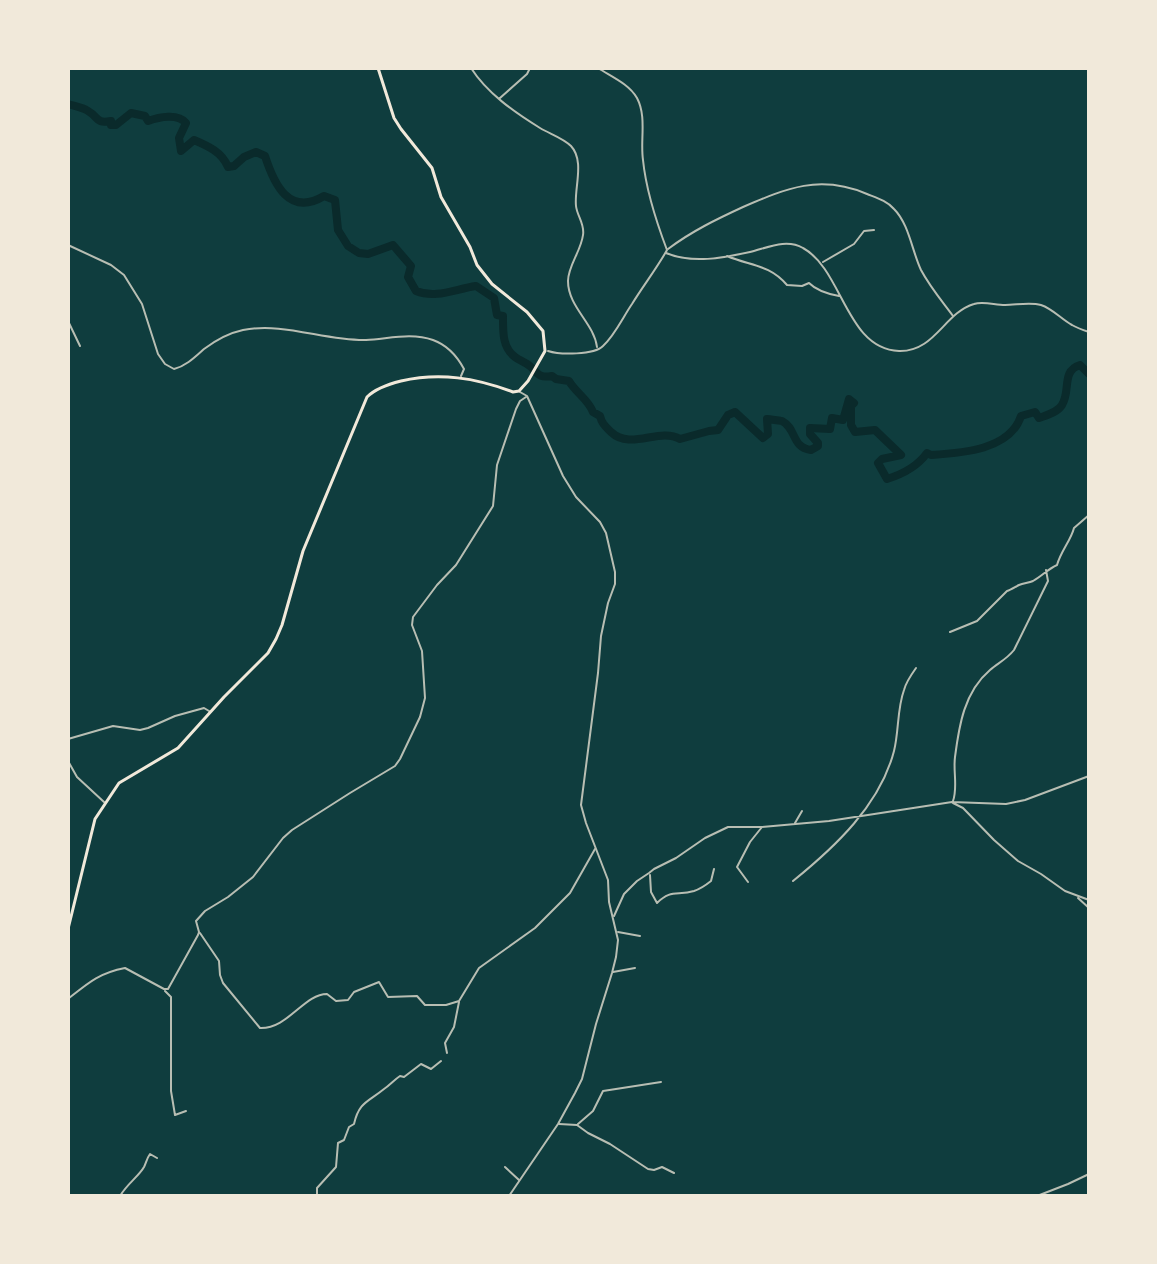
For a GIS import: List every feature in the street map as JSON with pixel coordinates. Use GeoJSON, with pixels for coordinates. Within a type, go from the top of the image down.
{"type":"FeatureCollection","features":[{"type":"Feature","properties":{"kind":"main road"},"geometry":{"type":"LineString","coordinates":[[68,929],[95,819],[119,783],[178,748],[260,661],[276,639],[303,551],[367,397],[384,386],[433,376],[461,377],[519,391],[545,351],[543,331],[527,312],[492,284],[477,265],[441,197],[432,168],[394,118],[378,68]]}},
{"type":"Feature","properties":{"kind":"street"},"geometry":{"type":"LineString","coordinates":[[471,68],[481,83],[499,98],[567,143],[576,153],[576,205],[584,231],[568,285],[571,297],[594,331],[598,350]]}},
{"type":"Feature","properties":{"kind":"street"},"geometry":{"type":"LineString","coordinates":[[499,98],[530,68]]}},
{"type":"Feature","properties":{"kind":"street"},"geometry":{"type":"LineString","coordinates":[[598,68],[630,89],[640,107],[643,163],[649,196],[666,251]]}},
{"type":"Feature","properties":{"kind":"street"},"geometry":{"type":"LineString","coordinates":[[545,351],[563,354],[598,350],[617,329],[666,251],[710,222],[785,189],[817,184],[862,192],[896,210],[922,271],[953,317]]}},
{"type":"Feature","properties":{"kind":"street"},"geometry":{"type":"LineString","coordinates":[[822,263],[854,244],[864,231],[874,230]]}},
{"type":"Feature","properties":{"kind":"street"},"geometry":{"type":"LineString","coordinates":[[68,245],[111,265],[124,275],[142,304],[158,354],[165,364],[174,369],[183,366],[223,337],[242,331],[269,329],[361,340],[409,336],[430,339],[446,346],[461,363],[464,369],[461,377]]}},
{"type":"Feature","properties":{"kind":"street"},"geometry":{"type":"LineString","coordinates":[[666,251],[688,259],[727,256],[772,245],[799,245],[822,263],[857,325],[869,338],[889,350],[909,351],[921,346],[958,313],[977,303],[1041,305],[1072,326],[1089,332]]}},
{"type":"Feature","properties":{"kind":"street"},"geometry":{"type":"LineString","coordinates":[[727,256],[768,269],[787,285],[809,283],[828,295],[841,296]]}},
{"type":"Feature","properties":{"kind":"street"},"geometry":{"type":"LineString","coordinates":[[68,321],[80,346]]}},
{"type":"Feature","properties":{"kind":"street"},"geometry":{"type":"LineString","coordinates":[[509,1196],[558,1124],[582,1079],[617,950],[608,880],[583,813],[582,798],[601,636],[615,584],[613,560],[600,522],[576,497],[563,476],[527,396],[519,391]]}},
{"type":"Feature","properties":{"kind":"street"},"geometry":{"type":"LineString","coordinates":[[459,1001],[446,1005],[425,1005],[416,996],[388,997],[379,982],[354,992],[348,1000],[336,1001],[327,994],[319,994],[277,1023],[260,1028],[223,983],[219,961],[199,932],[196,922],[197,918],[253,877],[292,830],[397,764],[420,717],[425,698],[422,651],[412,625],[413,617],[456,565],[493,506],[497,465],[519,404],[527,396]]}},
{"type":"Feature","properties":{"kind":"street"},"geometry":{"type":"LineString","coordinates":[[950,632],[977,621],[1007,591],[1028,584],[1057,565],[1074,528],[1089,515]]}},
{"type":"Feature","properties":{"kind":"street"},"geometry":{"type":"LineString","coordinates":[[952,802],[955,791],[954,762],[964,709],[985,675],[1014,650],[1048,581],[1046,570]]}},
{"type":"Feature","properties":{"kind":"street"},"geometry":{"type":"LineString","coordinates":[[793,881],[830,849],[862,814],[880,787],[893,752],[903,690],[916,668]]}},
{"type":"Feature","properties":{"kind":"street"},"geometry":{"type":"LineString","coordinates":[[68,739],[113,726],[140,730],[198,709],[206,708],[210,712]]}},
{"type":"Feature","properties":{"kind":"street"},"geometry":{"type":"LineString","coordinates":[[68,761],[77,777],[105,803]]}},
{"type":"Feature","properties":{"kind":"street"},"geometry":{"type":"LineString","coordinates":[[613,917],[630,886],[705,838],[728,827],[829,821],[952,802],[1013,803],[1089,776]]}},
{"type":"Feature","properties":{"kind":"street"},"geometry":{"type":"LineString","coordinates":[[952,802],[963,808],[1018,861],[1061,889],[1089,900]]}},
{"type":"Feature","properties":{"kind":"street"},"geometry":{"type":"LineString","coordinates":[[794,824],[802,811]]}},
{"type":"Feature","properties":{"kind":"street"},"geometry":{"type":"LineString","coordinates":[[748,882],[737,867],[762,827]]}},
{"type":"Feature","properties":{"kind":"street"},"geometry":{"type":"LineString","coordinates":[[447,1053],[445,1043],[454,1027],[459,1001],[479,968],[552,912],[570,893],[595,849]]}},
{"type":"Feature","properties":{"kind":"street"},"geometry":{"type":"LineString","coordinates":[[649,873],[651,892],[657,903],[672,892],[679,894],[697,890],[711,881],[714,869]]}},
{"type":"Feature","properties":{"kind":"street"},"geometry":{"type":"LineString","coordinates":[[1076,896],[1089,908]]}},
{"type":"Feature","properties":{"kind":"street"},"geometry":{"type":"LineString","coordinates":[[164,989],[171,986],[199,932]]}},
{"type":"Feature","properties":{"kind":"street"},"geometry":{"type":"LineString","coordinates":[[616,932],[640,936]]}},
{"type":"Feature","properties":{"kind":"street"},"geometry":{"type":"LineString","coordinates":[[68,999],[96,977],[125,968],[164,989],[171,997],[173,1109],[175,1115],[186,1111]]}},
{"type":"Feature","properties":{"kind":"street"},"geometry":{"type":"LineString","coordinates":[[613,972],[635,968]]}},
{"type":"Feature","properties":{"kind":"street"},"geometry":{"type":"LineString","coordinates":[[317,1196],[317,1188],[336,1167],[338,1143],[344,1140],[366,1100],[421,1064],[431,1069],[441,1061]]}},
{"type":"Feature","properties":{"kind":"street"},"geometry":{"type":"LineString","coordinates":[[577,1125],[593,1111],[603,1091],[661,1082]]}},
{"type":"Feature","properties":{"kind":"street"},"geometry":{"type":"LineString","coordinates":[[558,1124],[577,1125],[648,1169],[662,1167],[674,1173]]}},
{"type":"Feature","properties":{"kind":"street"},"geometry":{"type":"LineString","coordinates":[[120,1196],[144,1166],[146,1157],[150,1154],[157,1158]]}},
{"type":"Feature","properties":{"kind":"street"},"geometry":{"type":"LineString","coordinates":[[505,1167],[520,1181]]}},
{"type":"Feature","properties":{"kind":"street"},"geometry":{"type":"LineString","coordinates":[[1037,1196],[1089,1174]]}},
{"type":"Feature","properties":{"kind":"waterway"},"geometry":{"type":"LineString","coordinates":[[68,104],[86,110],[100,121],[111,121],[111,125],[116,125],[131,113],[145,116],[148,121],[163,117],[178,118],[186,123],[179,138],[181,151],[194,140],[218,153],[228,167],[256,152],[265,156],[278,186],[292,200],[301,203],[324,196],[335,200],[338,230],[348,246],[359,253],[368,254],[393,245],[411,266],[408,277],[416,291],[438,294],[476,286],[494,298],[497,315],[503,316],[504,338],[511,353],[540,375],[569,381],[605,426],[619,437],[672,436],[680,439],[718,430],[728,415],[735,412],[763,438],[768,434],[767,419],[782,421],[790,428],[797,442],[811,450],[818,443],[810,434],[810,428],[830,429],[832,418],[843,420],[849,399],[854,403],[851,406],[851,425],[855,432],[875,430],[901,455],[882,459],[878,463],[887,479],[909,469],[927,453],[957,453],[996,443],[1007,436],[1021,416],[1035,412],[1039,418],[1060,407],[1065,400],[1068,377],[1074,368],[1080,365],[1089,374]]}}]}
